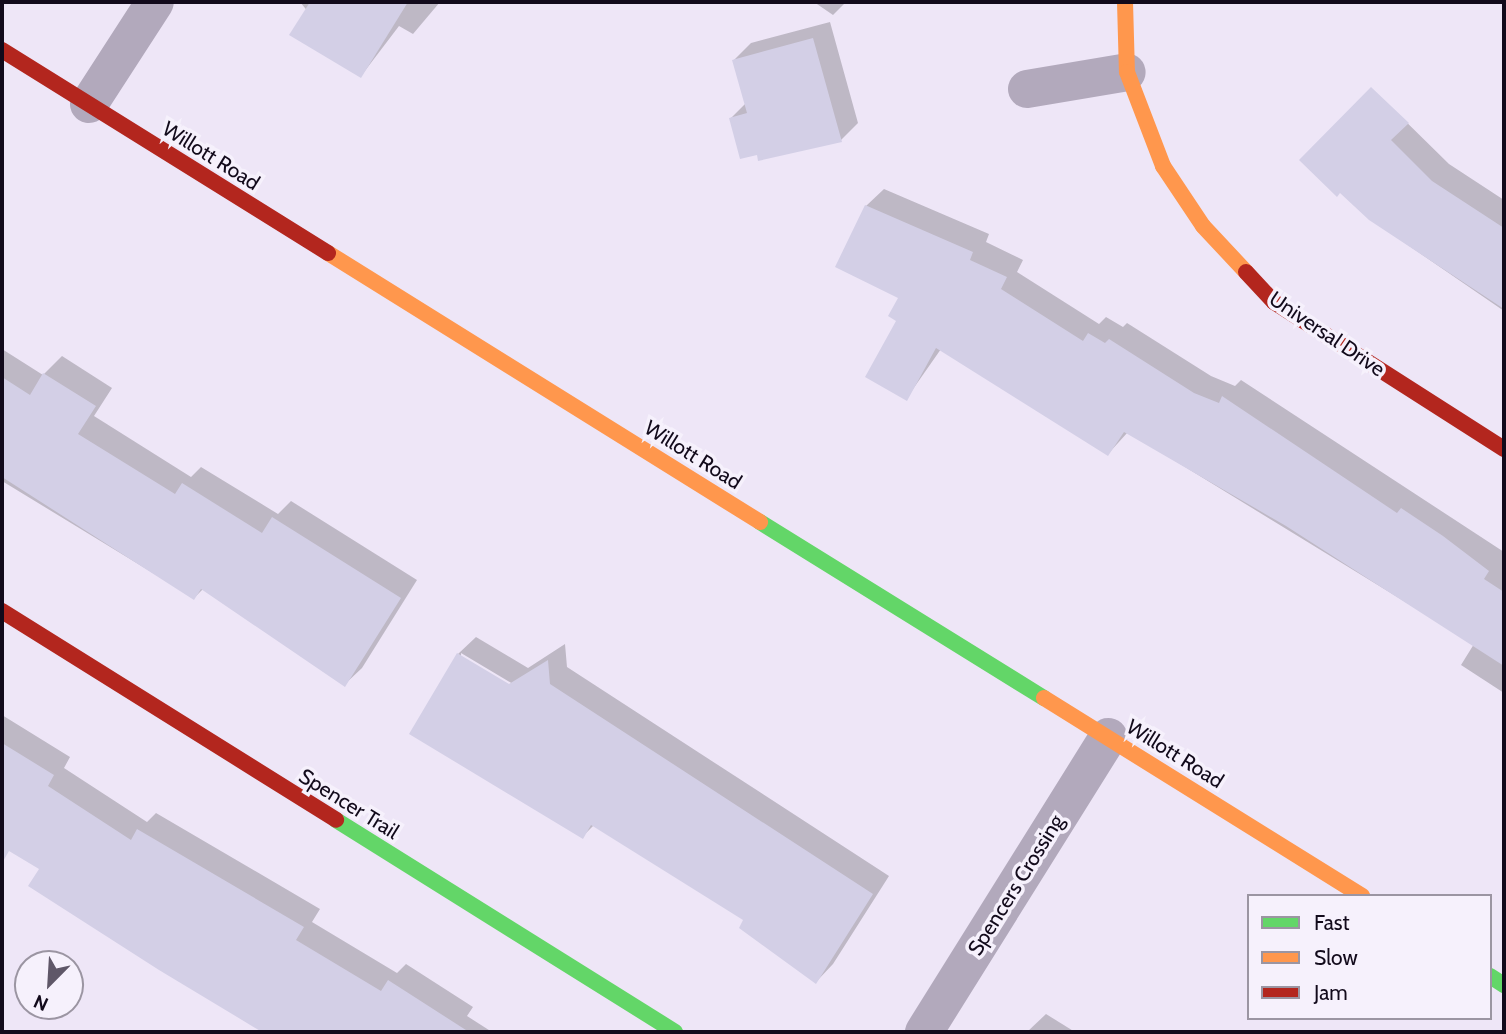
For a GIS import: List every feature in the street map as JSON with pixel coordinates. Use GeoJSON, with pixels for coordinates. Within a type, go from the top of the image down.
{"type":"FeatureCollection","features":[{"type":"Feature","properties":{"kind":"main road","name":"Universal Drive"},"geometry":{"type":"LineString","coordinates":[[1125,2],[1127,72],[1164,166],[1203,226],[1274,302],[1504,449]]}},
{"type":"Feature","properties":{"kind":"main road","name":"Willott Road"},"geometry":{"type":"LineString","coordinates":[[2,50],[1359,894]]}},
{"type":"Feature","properties":{"kind":"main road","name":"Spencer Trail"},"geometry":{"type":"LineString","coordinates":[[2,611],[675,1032]]}},
{"type":"Feature","properties":{"kind":"street"},"geometry":{"type":"LineString","coordinates":[[89,104],[155,2]]}},
{"type":"Feature","properties":{"kind":"street"},"geometry":{"type":"LineString","coordinates":[[1027,89],[1127,72]]}},
{"type":"Feature","properties":{"kind":"street","name":"Spencers Crossing"},"geometry":{"type":"LineString","coordinates":[[924,1032],[1108,737]]}},
{"type":"Feature","properties":{"kind":"building"},"geometry":{"type":"Polygon","coordinates":[[[310,2],[408,2],[361,78],[289,35],[310,2]]]}},
{"type":"Feature","properties":{"kind":"building"},"geometry":{"type":"Polygon","coordinates":[[[813,38],[842,142],[758,161],[757,155],[740,159],[729,118],[747,113],[732,60],[813,38]]]}},
{"type":"Feature","properties":{"kind":"building"},"geometry":{"type":"Polygon","coordinates":[[[1371,87],[1409,123],[1391,140],[1432,181],[1504,228],[1504,309],[1369,220],[1340,193],[1337,197],[1299,160],[1371,87]]]}},
{"type":"Feature","properties":{"kind":"building"},"geometry":{"type":"Polygon","coordinates":[[[865,205],[973,252],[970,260],[1007,277],[1001,289],[1083,341],[1088,333],[1105,343],[1109,339],[1194,393],[1219,403],[1222,396],[1397,513],[1401,508],[1443,536],[1489,571],[1484,579],[1504,592],[1504,666],[1286,526],[1124,432],[1108,456],[936,348],[907,401],[865,377],[896,321],[888,316],[898,298],[835,267],[865,205]]]}},
{"type":"Feature","properties":{"kind":"building"},"geometry":{"type":"Polygon","coordinates":[[[43,373],[96,406],[78,434],[175,494],[182,483],[262,533],[272,517],[401,598],[345,687],[201,589],[194,600],[2,477],[2,377],[30,395],[43,373]]]}},
{"type":"Feature","properties":{"kind":"building"},"geometry":{"type":"Polygon","coordinates":[[[457,653],[509,684],[548,660],[550,684],[873,894],[816,984],[739,928],[743,920],[591,825],[583,839],[409,734],[457,653]]]}},
{"type":"Feature","properties":{"kind":"building"},"geometry":{"type":"Polygon","coordinates":[[[2,743],[54,775],[48,786],[131,840],[137,829],[304,927],[296,940],[381,991],[388,980],[469,1032],[262,1032],[159,970],[28,886],[39,869],[9,851],[2,863],[2,743]]]}},
{"type":"Feature","properties":{"kind":"traffic: fast"},"geometry":{"type":"LineString","coordinates":[[760,522],[1044,698]]}},
{"type":"Feature","properties":{"kind":"traffic: fast"},"geometry":{"type":"LineString","coordinates":[[336,820],[675,1032]]}},
{"type":"Feature","properties":{"kind":"traffic: fast"},"geometry":{"type":"LineString","coordinates":[[1492,977],[1504,985]]}},
{"type":"Feature","properties":{"kind":"traffic: slow"},"geometry":{"type":"LineString","coordinates":[[1125,2],[1127,72],[1163,166],[1203,226],[1246,272]]}},
{"type":"Feature","properties":{"kind":"traffic: slow"},"geometry":{"type":"LineString","coordinates":[[328,253],[760,522]]}},
{"type":"Feature","properties":{"kind":"traffic: slow"},"geometry":{"type":"LineString","coordinates":[[1044,698],[1359,894]]}},
{"type":"Feature","properties":{"kind":"traffic: jam"},"geometry":{"type":"LineString","coordinates":[[2,50],[328,253]]}},
{"type":"Feature","properties":{"kind":"traffic: jam"},"geometry":{"type":"LineString","coordinates":[[1246,272],[1274,302],[1504,449]]}},
{"type":"Feature","properties":{"kind":"traffic: jam"},"geometry":{"type":"LineString","coordinates":[[2,611],[336,820]]}}]}
